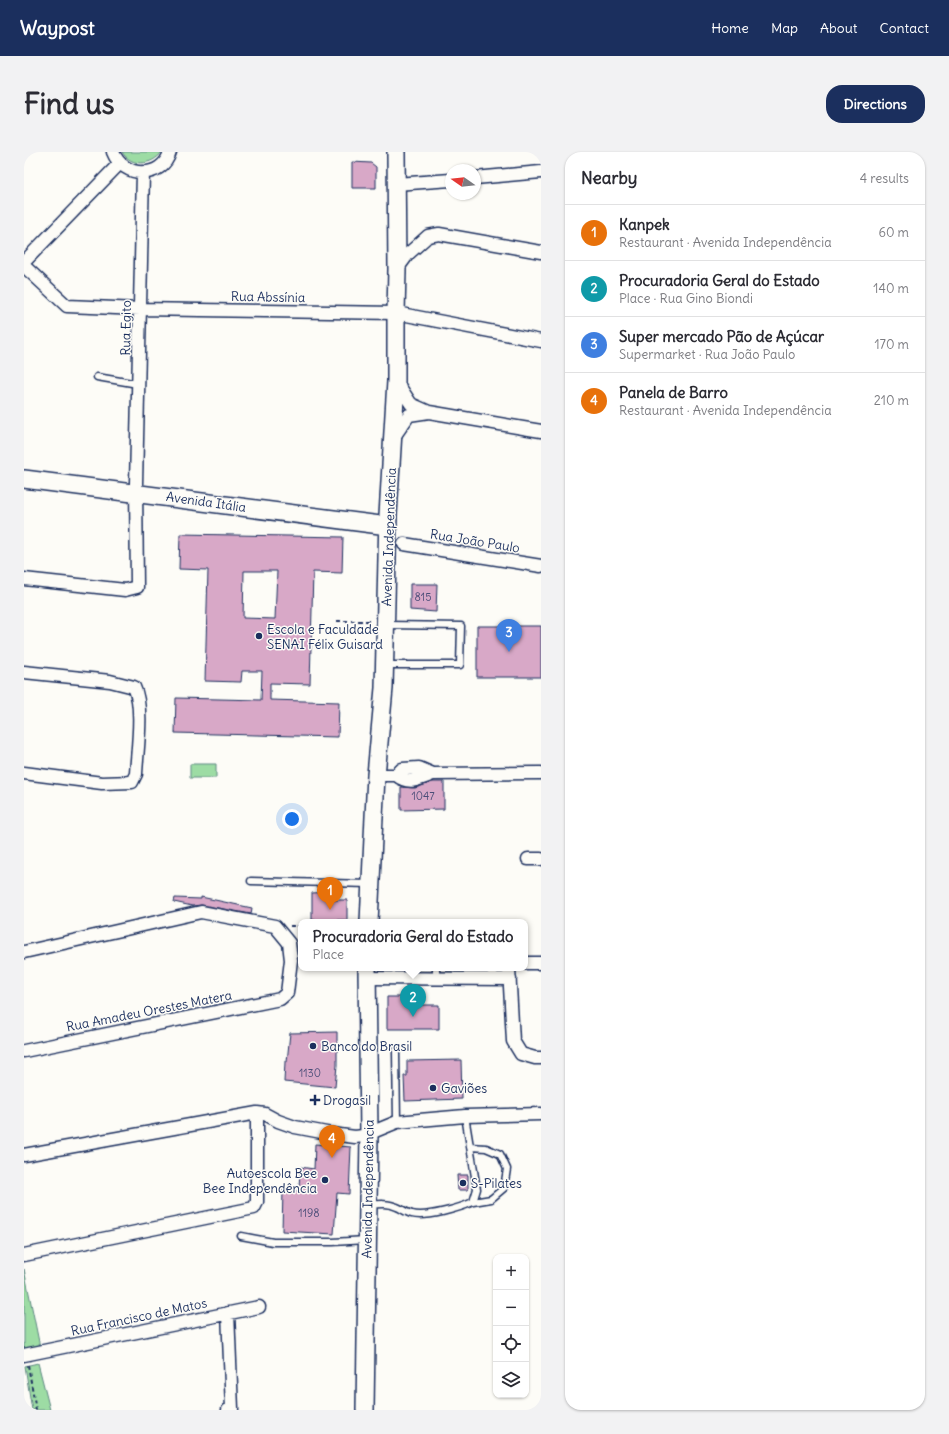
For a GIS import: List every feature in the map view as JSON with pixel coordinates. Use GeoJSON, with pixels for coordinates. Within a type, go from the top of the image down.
{"type":"FeatureCollection","features":[{"type":"Feature","properties":{"kind":"main road","name":"Avenida Independência"},"geometry":{"type":"LineString","coordinates":[[370,919],[376,775],[384,688],[388,521],[396,381],[396,152]]}},
{"type":"Feature","properties":{"kind":"main road","name":"Avenida Itália"},"geometry":{"type":"LineString","coordinates":[[24,470],[136,488]]}},
{"type":"Feature","properties":{"kind":"main road","name":"Avenida Itália"},"geometry":{"type":"LineString","coordinates":[[24,479],[136,488],[172,487],[388,521]]}},
{"type":"Feature","properties":{"kind":"main road","name":"Avenida Independência"},"geometry":{"type":"LineString","coordinates":[[365,1410],[369,1134],[367,973]]}},
{"type":"Feature","properties":{"kind":"street"},"geometry":{"type":"LineString","coordinates":[[113,152],[115,158],[130,170],[143,172],[155,170],[163,164],[170,152]]}},
{"type":"Feature","properties":{"kind":"street"},"geometry":{"type":"LineString","coordinates":[[24,262],[120,163]]}},
{"type":"Feature","properties":{"kind":"street","name":"Rua Egito"},"geometry":{"type":"LineString","coordinates":[[24,578],[125,590],[137,587],[136,488],[143,172]]}},
{"type":"Feature","properties":{"kind":"street"},"geometry":{"type":"LineString","coordinates":[[481,177],[541,172]]}},
{"type":"Feature","properties":{"kind":"street"},"geometry":{"type":"LineString","coordinates":[[396,184],[445,180]]}},
{"type":"Feature","properties":{"kind":"street"},"geometry":{"type":"LineString","coordinates":[[397,269],[408,254],[428,236],[439,234],[541,252]]}},
{"type":"Feature","properties":{"kind":"street","name":"Rua Abssínia"},"geometry":{"type":"LineString","coordinates":[[24,266],[67,306],[140,309],[396,313],[541,340]]}},
{"type":"Feature","properties":{"kind":"street"},"geometry":{"type":"LineString","coordinates":[[396,381],[411,404],[429,412],[541,431]]}},
{"type":"Feature","properties":{"kind":"street"},"geometry":{"type":"LineString","coordinates":[[393,438],[409,416],[429,412]]}},
{"type":"Feature","properties":{"kind":"street","name":"Rua João Paulo"},"geometry":{"type":"LineString","coordinates":[[404,544],[541,566]]}},
{"type":"Feature","properties":{"kind":"street"},"geometry":{"type":"LineString","coordinates":[[24,672],[110,681],[134,687],[138,694],[139,712],[136,774],[132,782],[102,783],[24,773]]}},
{"type":"Feature","properties":{"kind":"street"},"geometry":{"type":"LineString","coordinates":[[376,775],[396,775],[403,780],[419,780],[433,774],[541,773]]}},
{"type":"Feature","properties":{"kind":"street"},"geometry":{"type":"LineString","coordinates":[[528,859],[541,859]]}},
{"type":"Feature","properties":{"kind":"street","name":"Rua Amadeu Orestes Matera"},"geometry":{"type":"LineString","coordinates":[[24,952],[201,912],[275,926],[288,942],[291,960],[287,993],[280,999],[24,1051]]}},
{"type":"Feature","properties":{"kind":"street"},"geometry":{"type":"LineString","coordinates":[[528,963],[541,963]]}},
{"type":"Feature","properties":{"kind":"street"},"geometry":{"type":"LineString","coordinates":[[367,973],[510,974],[513,1041],[521,1054],[541,1058]]}},
{"type":"Feature","properties":{"kind":"street"},"geometry":{"type":"LineString","coordinates":[[24,1255],[254,1208],[257,1202],[257,1113]]}},
{"type":"Feature","properties":{"kind":"street"},"geometry":{"type":"LineString","coordinates":[[24,1155],[257,1113],[265,1114],[278,1122],[294,1127],[355,1137],[369,1134],[397,1122],[465,1116],[541,1114]]}},
{"type":"Feature","properties":{"kind":"street","name":"Rua Francisco de Matos"},"geometry":{"type":"LineString","coordinates":[[25,1355],[259,1307]]}},
{"type":"Feature","properties":{"kind":"street"},"geometry":{"type":"LineString","coordinates":[[228,1313],[230,1410]]}},
{"type":"Feature","properties":{"kind":"lane"},"geometry":{"type":"LineString","coordinates":[[97,377],[138,384]]}},
{"type":"Feature","properties":{"kind":"lane"},"geometry":{"type":"LineString","coordinates":[[384,665],[460,666],[461,626],[386,623]]}},
{"type":"Feature","properties":{"kind":"lane"},"geometry":{"type":"LineString","coordinates":[[251,881],[371,884]]}},
{"type":"Feature","properties":{"kind":"lane"},"geometry":{"type":"LineString","coordinates":[[396,1051],[397,1122]]}},
{"type":"Feature","properties":{"kind":"lane"},"geometry":{"type":"LineString","coordinates":[[465,1116],[477,1189],[473,1202]]}},
{"type":"Feature","properties":{"kind":"lane"},"geometry":{"type":"LineString","coordinates":[[368,1205],[383,1204],[395,1206],[412,1214],[426,1214],[462,1207],[473,1202],[491,1199],[504,1188],[507,1169],[500,1154],[486,1148],[470,1147]]}},
{"type":"Feature","properties":{"kind":"lane"},"geometry":{"type":"LineString","coordinates":[[241,1236],[273,1242],[333,1242],[367,1240]]}},
{"type":"Feature","properties":{"kind":"path"},"geometry":{"type":"LineString","coordinates":[[337,621],[386,623]]}},
{"type":"Feature","properties":{"kind":"path"},"geometry":{"type":"LineString","coordinates":[[25,1355],[36,1410]]}},
{"type":"Feature","properties":{"kind":"green space"},"geometry":{"type":"Polygon","coordinates":[[[122,152],[162,152],[153,160],[142,163],[131,160],[122,152]]]}},
{"type":"Feature","properties":{"kind":"green space"},"geometry":{"type":"Polygon","coordinates":[[[190,764],[216,764],[216,778],[190,778],[190,764]]]}},
{"type":"Feature","properties":{"kind":"green space"},"geometry":{"type":"Polygon","coordinates":[[[24,1269],[40,1347],[24,1351],[24,1269]]]}},
{"type":"Feature","properties":{"kind":"green space"},"geometry":{"type":"Polygon","coordinates":[[[38,1363],[50,1410],[32,1410],[25,1366],[38,1363]]]}},
{"type":"Feature","properties":{"kind":"building"},"geometry":{"type":"Polygon","coordinates":[[[352,162],[371,163],[376,167],[376,188],[352,188],[352,162]]]}},
{"type":"Feature","properties":{"kind":"building","name":"Escola e Faculdade SENAI Félix Guisard"},"geometry":{"type":"Polygon","coordinates":[[[180,534],[343,537],[342,573],[313,572],[310,684],[270,683],[270,700],[339,702],[338,737],[175,733],[176,698],[261,700],[262,671],[242,671],[241,682],[205,681],[208,570],[179,569],[180,534]],[[244,571],[243,618],[275,619],[277,571],[244,571]]]}},
{"type":"Feature","properties":{"kind":"building"},"geometry":{"type":"Polygon","coordinates":[[[410,584],[437,584],[436,612],[410,610],[410,584]]]}},
{"type":"Feature","properties":{"kind":"building"},"geometry":{"type":"Polygon","coordinates":[[[477,626],[541,626],[541,677],[477,677],[477,626]]]}},
{"type":"Feature","properties":{"kind":"building"},"geometry":{"type":"Polygon","coordinates":[[[432,782],[444,782],[444,809],[401,810],[401,787],[415,788],[432,782]]]}},
{"type":"Feature","properties":{"kind":"building"},"geometry":{"type":"Polygon","coordinates":[[[334,892],[334,900],[347,900],[347,919],[312,919],[312,893],[334,892]]]}},
{"type":"Feature","properties":{"kind":"building"},"geometry":{"type":"Polygon","coordinates":[[[201,897],[252,908],[251,914],[202,905],[192,906],[174,902],[175,898],[201,899],[201,897]]]}},
{"type":"Feature","properties":{"kind":"building"},"geometry":{"type":"Polygon","coordinates":[[[387,997],[413,997],[413,1005],[439,1005],[439,1029],[387,1029],[387,997]]]}},
{"type":"Feature","properties":{"kind":"building"},"geometry":{"type":"Polygon","coordinates":[[[337,1032],[335,1087],[284,1082],[285,1062],[287,1062],[290,1033],[337,1032]]]}},
{"type":"Feature","properties":{"kind":"building","name":"Gaviões"},"geometry":{"type":"Polygon","coordinates":[[[461,1060],[462,1099],[405,1101],[404,1076],[407,1076],[407,1061],[461,1060]]]}},
{"type":"Feature","properties":{"kind":"building"},"geometry":{"type":"Polygon","coordinates":[[[315,1144],[351,1147],[349,1194],[337,1193],[334,1234],[282,1231],[283,1190],[299,1191],[300,1167],[314,1169],[315,1144]]]}},
{"type":"Feature","properties":{"kind":"building","name":"S-Pilates"},"geometry":{"type":"Polygon","coordinates":[[[457,1175],[468,1175],[468,1190],[458,1190],[457,1175]]]}},
{"type":"Feature","properties":{"kind":"place","name":"Escola e Faculdade SENAI Félix Guisard"},"geometry":{"type":"Point","coordinates":[259,636]}},
{"type":"Feature","properties":{"kind":"place","name":"Super mercado Pão de Açúcar"},"geometry":{"type":"Point","coordinates":[509,652]}},
{"type":"Feature","properties":{"kind":"place","name":"Kanpek"},"geometry":{"type":"Point","coordinates":[330,910]}},
{"type":"Feature","properties":{"kind":"place","name":"Procuradoria Geral do Estado"},"geometry":{"type":"Point","coordinates":[413,1017]}},
{"type":"Feature","properties":{"kind":"place","name":"Banco do Brasil"},"geometry":{"type":"Point","coordinates":[313,1046]}},
{"type":"Feature","properties":{"kind":"place","name":"Gaviões"},"geometry":{"type":"Point","coordinates":[433,1088]}},
{"type":"Feature","properties":{"kind":"place","name":"Drogasil"},"geometry":{"type":"Point","coordinates":[315,1100]}},
{"type":"Feature","properties":{"kind":"place","name":"Panela de Barro"},"geometry":{"type":"Point","coordinates":[332,1158]}},
{"type":"Feature","properties":{"kind":"place","name":"Autoescola Bee Bee Independência"},"geometry":{"type":"Point","coordinates":[325,1180]}},
{"type":"Feature","properties":{"kind":"place","name":"S-Pilates"},"geometry":{"type":"Point","coordinates":[463,1183]}}]}
